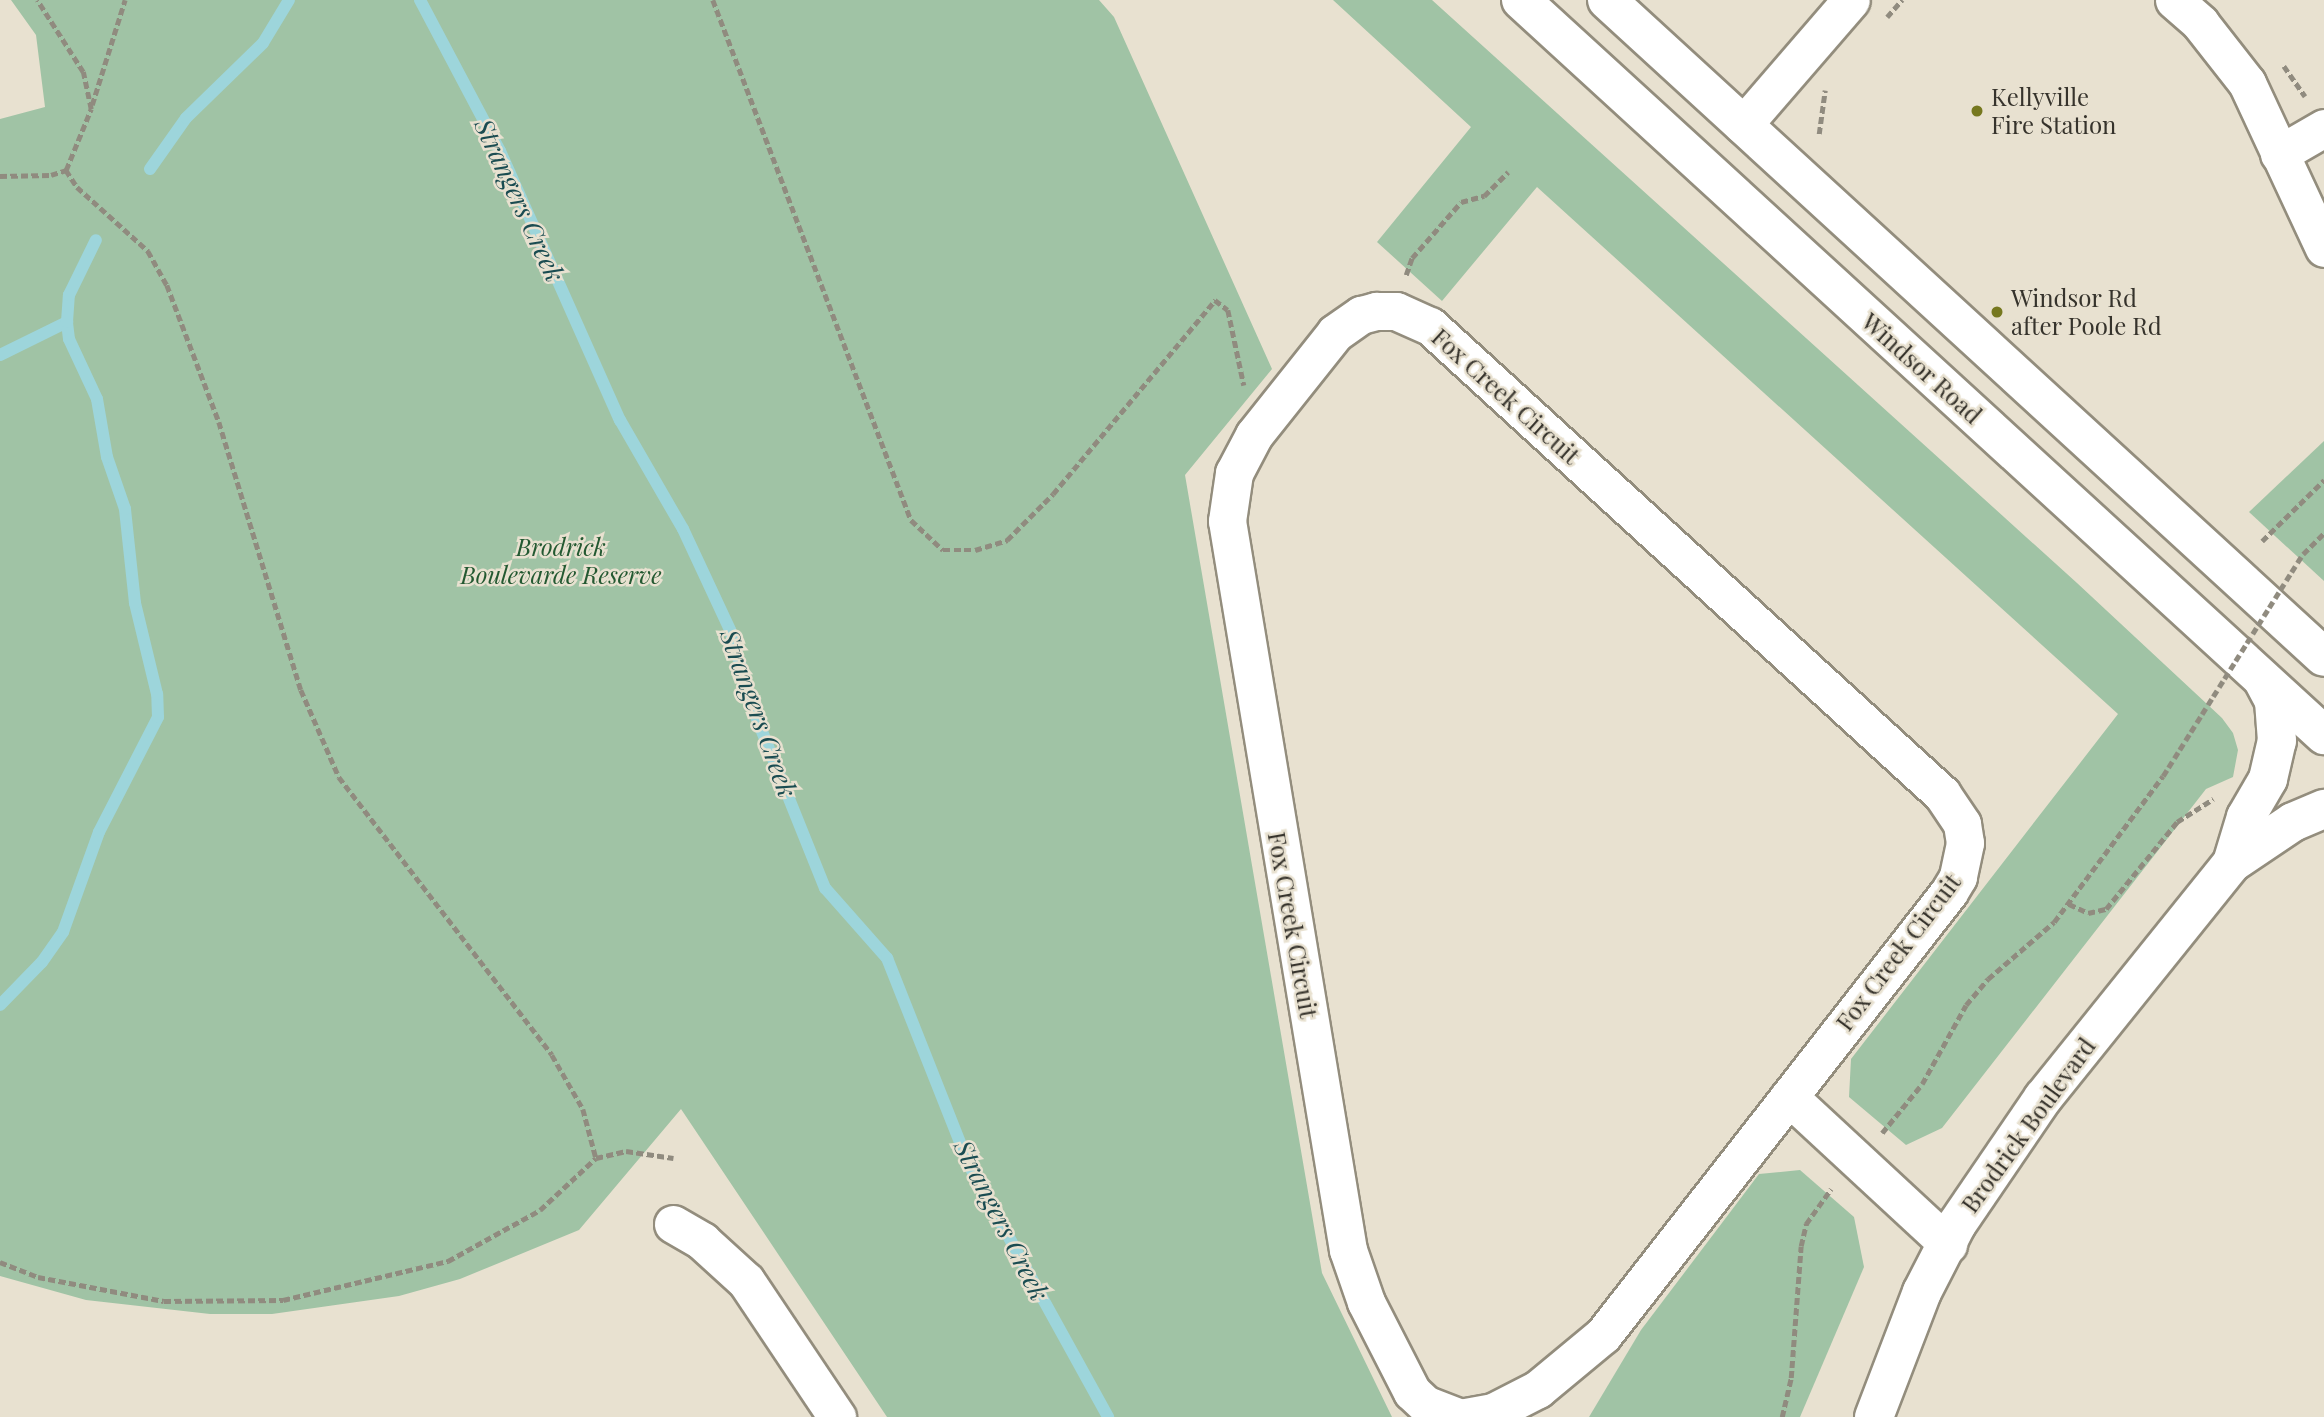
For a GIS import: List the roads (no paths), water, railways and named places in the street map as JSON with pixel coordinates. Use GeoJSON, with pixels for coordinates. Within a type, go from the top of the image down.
{"type":"FeatureCollection","features":[{"type":"Feature","properties":{"kind":"main road","name":"Windsor Road"},"geometry":{"type":"LineString","coordinates":[[1521,0],[2324,735]]}},
{"type":"Feature","properties":{"kind":"main road"},"geometry":{"type":"LineString","coordinates":[[1607,0],[2324,657]]}},
{"type":"Feature","properties":{"kind":"main road","name":"Brodrick Boulevard"},"geometry":{"type":"LineString","coordinates":[[2232,863],[2246,817],[2268,779],[2277,741],[2274,701],[2263,680]]}},
{"type":"Feature","properties":{"kind":"main road","name":"Brodrick Boulevard"},"geometry":{"type":"LineString","coordinates":[[1874,1417],[1893,1361],[1948,1244],[1997,1160],[2043,1098],[2232,863],[2293,822],[2324,809]]}},
{"type":"Feature","properties":{"kind":"street"},"geometry":{"type":"LineString","coordinates":[[1743,125],[1850,0]]}},
{"type":"Feature","properties":{"kind":"street"},"geometry":{"type":"LineString","coordinates":[[2175,0],[2200,23],[2247,83],[2324,248]]}},
{"type":"Feature","properties":{"kind":"street"},"geometry":{"type":"LineString","coordinates":[[2279,154],[2324,128]]}},
{"type":"Feature","properties":{"kind":"street","name":"Fox Creek Circuit"},"geometry":{"type":"LineString","coordinates":[[1458,1417],[1426,1405],[1412,1392],[1366,1302],[1348,1250],[1227,521],[1234,473],[1265,420],[1347,322],[1377,311],[1392,311],[1430,326],[1954,808],[1965,843],[1958,877],[1603,1335],[1538,1389],[1493,1412],[1465,1417]]}},
{"type":"Feature","properties":{"kind":"street"},"geometry":{"type":"LineString","coordinates":[[1788,1097],[1948,1244]]}},
{"type":"Feature","properties":{"kind":"street"},"geometry":{"type":"LineString","coordinates":[[673,1224],[702,1241],[746,1281],[837,1417]]}},
{"type":"Feature","properties":{"kind":"waterway"},"geometry":{"type":"LineString","coordinates":[[150,169],[186,118],[263,43],[289,0]]}},
{"type":"Feature","properties":{"kind":"waterway","name":"Strangers Creek"},"geometry":{"type":"LineString","coordinates":[[420,0],[500,151],[620,420],[683,529],[730,630],[755,714],[825,888],[887,958],[969,1165],[1108,1417]]}},
{"type":"Feature","properties":{"kind":"waterway"},"geometry":{"type":"LineString","coordinates":[[0,1005],[42,962],[63,932],[99,832],[158,717],[157,694],[135,603],[125,509],[107,457],[97,399],[69,339],[69,295],[96,240]]}},
{"type":"Feature","properties":{"kind":"waterway"},"geometry":{"type":"LineString","coordinates":[[0,355],[67,322]]}},
{"type":"Feature","properties":{"kind":"place","name":"Kellyville Fire Station"},"geometry":{"type":"Point","coordinates":[1977,111]}},
{"type":"Feature","properties":{"kind":"place","name":"Windsor Rd after Poole Rd"},"geometry":{"type":"Point","coordinates":[1997,312]}},
{"type":"Feature","properties":{"kind":"park label","name":"Brodrick Boulevarde Reserve"},"geometry":{"type":"Point","coordinates":[561,561]}}]}
